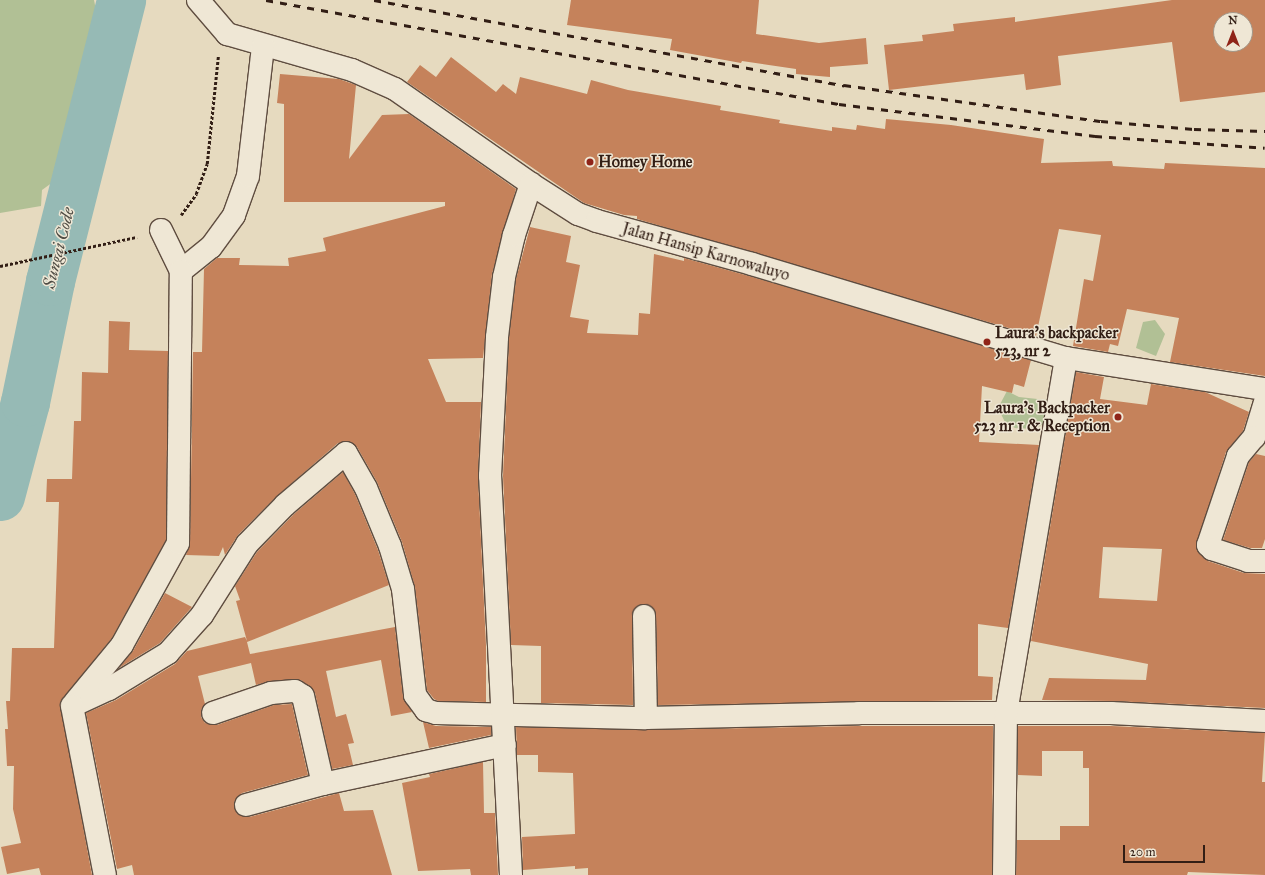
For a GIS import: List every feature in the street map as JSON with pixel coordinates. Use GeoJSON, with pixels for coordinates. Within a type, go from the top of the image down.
{"type":"FeatureCollection","features":[{"type":"Feature","properties":{"kind":"street"},"geometry":{"type":"LineString","coordinates":[[198,0],[227,34]]}},
{"type":"Feature","properties":{"kind":"street","name":"Jalan Hansip Karnowaluyo"},"geometry":{"type":"LineString","coordinates":[[227,34],[263,46],[352,70],[395,89],[530,184],[578,214],[597,221],[752,264],[1066,358],[1265,389]]}},
{"type":"Feature","properties":{"kind":"street"},"geometry":{"type":"LineString","coordinates":[[181,271],[196,261],[224,233],[244,192],[257,113],[263,46]]}},
{"type":"Feature","properties":{"kind":"street"},"geometry":{"type":"LineString","coordinates":[[511,875],[490,476],[496,337],[504,277],[530,184]]}},
{"type":"Feature","properties":{"kind":"street"},"geometry":{"type":"LineString","coordinates":[[72,706],[122,645],[178,543],[181,271],[161,230]]}},
{"type":"Feature","properties":{"kind":"street"},"geometry":{"type":"LineString","coordinates":[[1004,875],[1006,713],[1066,358]]}},
{"type":"Feature","properties":{"kind":"street"},"geometry":{"type":"LineString","coordinates":[[1265,402],[1254,437],[1238,456],[1208,545],[1210,548],[1248,561],[1265,561]]}},
{"type":"Feature","properties":{"kind":"street"},"geometry":{"type":"LineString","coordinates":[[72,706],[109,689],[168,653],[202,615],[247,544],[285,505],[346,453],[366,488],[397,567],[403,589],[415,695],[419,704],[426,710],[436,713],[646,718],[859,713],[1111,713],[1265,721]]}},
{"type":"Feature","properties":{"kind":"street"},"geometry":{"type":"LineString","coordinates":[[644,616],[646,718]]}},
{"type":"Feature","properties":{"kind":"street"},"geometry":{"type":"LineString","coordinates":[[213,713],[271,693],[294,691],[303,696],[323,784]]}},
{"type":"Feature","properties":{"kind":"street"},"geometry":{"type":"LineString","coordinates":[[72,706],[105,875]]}},
{"type":"Feature","properties":{"kind":"street"},"geometry":{"type":"LineString","coordinates":[[246,805],[323,784],[505,745]]}},
{"type":"Feature","properties":{"kind":"path"},"geometry":{"type":"LineString","coordinates":[[0,266],[137,237],[161,230],[173,222],[188,207],[205,171],[210,148],[216,63],[227,34]]}},
{"type":"Feature","properties":{"kind":"green space"},"geometry":{"type":"Polygon","coordinates":[[[0,0],[94,0],[96,10],[57,174],[53,182],[42,190],[41,206],[0,213],[0,0]]]}},
{"type":"Feature","properties":{"kind":"green space"},"geometry":{"type":"Polygon","coordinates":[[[1155,320],[1165,334],[1156,356],[1136,348],[1143,322],[1155,320]]]}},
{"type":"Feature","properties":{"kind":"green space"},"geometry":{"type":"Polygon","coordinates":[[[1007,391],[1019,397],[1056,401],[1047,422],[1034,429],[1015,428],[1005,422],[998,408],[1007,391]]]}},
{"type":"Feature","properties":{"kind":"building"},"geometry":{"type":"Polygon","coordinates":[[[571,0],[759,0],[756,34],[819,43],[866,38],[868,64],[830,67],[830,77],[796,74],[796,69],[742,61],[741,63],[670,50],[672,39],[567,25],[571,0]]]}},
{"type":"Feature","properties":{"kind":"building"},"geometry":{"type":"Polygon","coordinates":[[[1172,0],[1265,0],[1265,92],[1180,102],[1172,42],[1058,56],[1061,85],[1026,90],[1024,74],[889,90],[884,45],[923,41],[922,35],[954,31],[953,24],[1015,17],[1015,22],[1172,0]]]}},
{"type":"Feature","properties":{"kind":"building"},"geometry":{"type":"Polygon","coordinates":[[[451,57],[496,92],[503,84],[516,94],[520,77],[587,94],[591,80],[628,90],[721,106],[720,110],[780,120],[779,123],[832,131],[832,127],[856,130],[857,125],[885,129],[886,119],[951,125],[1044,139],[1041,163],[1112,161],[1113,166],[1164,169],[1165,163],[1265,168],[1265,376],[1170,362],[1179,318],[1127,309],[1118,346],[1110,344],[1108,352],[1073,346],[1084,279],[1093,281],[1101,235],[1059,229],[1036,336],[637,219],[637,216],[624,215],[584,203],[407,82],[420,65],[436,77],[451,57]]]}},
{"type":"Feature","properties":{"kind":"building"},"geometry":{"type":"Polygon","coordinates":[[[280,74],[339,79],[356,85],[349,159],[382,115],[409,114],[516,189],[492,274],[483,358],[428,359],[446,402],[481,402],[478,477],[486,645],[486,702],[438,701],[434,699],[427,690],[415,587],[402,542],[377,482],[357,447],[351,442],[338,443],[277,496],[238,535],[225,555],[223,547],[219,556],[186,555],[190,543],[193,352],[202,352],[204,269],[217,258],[240,258],[239,265],[289,266],[288,258],[326,251],[323,238],[445,206],[445,202],[284,202],[284,104],[277,103],[280,74]]]}},
{"type":"Feature","properties":{"kind":"building"},"geometry":{"type":"Polygon","coordinates":[[[530,227],[571,236],[566,262],[580,265],[570,317],[589,320],[587,333],[638,335],[639,313],[650,314],[654,254],[684,261],[684,258],[749,276],[1031,360],[1024,387],[1014,384],[1012,393],[982,386],[979,442],[1039,445],[1008,628],[978,624],[978,676],[993,677],[992,700],[658,705],[656,616],[654,609],[644,604],[637,606],[632,616],[633,705],[541,703],[541,646],[511,645],[503,476],[509,338],[516,279],[530,227]]]}},
{"type":"Feature","properties":{"kind":"building"},"geometry":{"type":"Polygon","coordinates":[[[109,321],[130,322],[129,350],[168,351],[166,540],[112,638],[60,702],[92,875],[41,875],[39,868],[7,874],[1,847],[21,843],[13,809],[14,766],[7,766],[5,729],[8,729],[6,701],[10,701],[12,648],[54,648],[59,502],[46,502],[47,479],[72,479],[74,421],[81,421],[82,372],[108,373],[109,321]]]}},
{"type":"Feature","properties":{"kind":"building"},"geometry":{"type":"Polygon","coordinates":[[[1076,372],[1104,377],[1100,399],[1147,405],[1151,384],[1205,392],[1249,412],[1243,431],[1226,452],[1196,547],[1208,561],[1244,573],[1265,574],[1265,708],[1112,701],[1042,700],[1049,678],[1146,680],[1148,664],[1031,641],[1076,372]],[[1103,547],[1099,598],[1157,601],[1162,549],[1103,547]]]}},
{"type":"Feature","properties":{"kind":"building"},"geometry":{"type":"Polygon","coordinates":[[[1256,454],[1265,456],[1265,539],[1262,548],[1250,548],[1223,540],[1249,462],[1256,454]]]}},
{"type":"Feature","properties":{"kind":"building"},"geometry":{"type":"Polygon","coordinates":[[[343,472],[355,494],[378,550],[389,585],[247,642],[250,654],[395,627],[403,696],[412,712],[391,716],[381,660],[326,671],[336,717],[346,714],[354,743],[348,744],[353,765],[332,769],[315,693],[301,680],[270,681],[256,685],[251,663],[198,676],[205,704],[201,710],[201,717],[205,723],[217,725],[274,705],[292,704],[308,775],[242,793],[234,802],[237,814],[249,817],[339,793],[344,811],[373,810],[392,875],[134,875],[132,865],[117,869],[86,713],[116,700],[175,664],[187,651],[245,637],[247,641],[236,601],[240,600],[235,586],[257,552],[294,514],[343,472]]]}},
{"type":"Feature","properties":{"kind":"building"},"geometry":{"type":"Polygon","coordinates":[[[165,593],[192,607],[160,643],[119,668],[133,651],[165,593]]]}},
{"type":"Feature","properties":{"kind":"building"},"geometry":{"type":"Polygon","coordinates":[[[423,722],[436,726],[491,727],[491,735],[429,748],[423,722]]]}},
{"type":"Feature","properties":{"kind":"building"},"geometry":{"type":"Polygon","coordinates":[[[859,726],[993,726],[992,875],[588,875],[588,868],[575,869],[575,866],[523,870],[522,837],[575,834],[573,773],[538,772],[538,755],[517,755],[516,727],[646,730],[859,726]]]}},
{"type":"Feature","properties":{"kind":"building"},"geometry":{"type":"Polygon","coordinates":[[[1018,726],[1111,726],[1265,733],[1262,782],[1265,782],[1265,875],[1188,872],[1187,875],[1016,875],[1017,840],[1060,840],[1060,826],[1089,826],[1089,768],[1083,768],[1083,751],[1042,751],[1042,776],[1018,775],[1018,726]]]}},
{"type":"Feature","properties":{"kind":"building"},"geometry":{"type":"Polygon","coordinates":[[[483,762],[484,813],[495,813],[498,875],[471,875],[470,869],[418,871],[402,783],[430,777],[429,774],[483,762]]]}},
{"type":"Feature","properties":{"kind":"waterway","name":"Sungai Code"},"geometry":{"type":"LineString","coordinates":[[0,496],[25,402],[50,281],[121,0]]}},
{"type":"Feature","properties":{"kind":"railway"},"geometry":{"type":"LineString","coordinates":[[266,0],[839,104],[1095,136],[1265,148]]}},
{"type":"Feature","properties":{"kind":"railway"},"geometry":{"type":"LineString","coordinates":[[374,0],[844,85],[1101,121],[1194,129],[1265,131]]}},
{"type":"Feature","properties":{"kind":"place","name":"Homey Home"},"geometry":{"type":"Point","coordinates":[590,162]}},
{"type":"Feature","properties":{"kind":"place","name":"Laura's backpacker 523, nr 2"},"geometry":{"type":"Point","coordinates":[987,342]}},
{"type":"Feature","properties":{"kind":"place","name":"Laura's Backpacker 523 nr 1 & Reception"},"geometry":{"type":"Point","coordinates":[1118,417]}}]}
